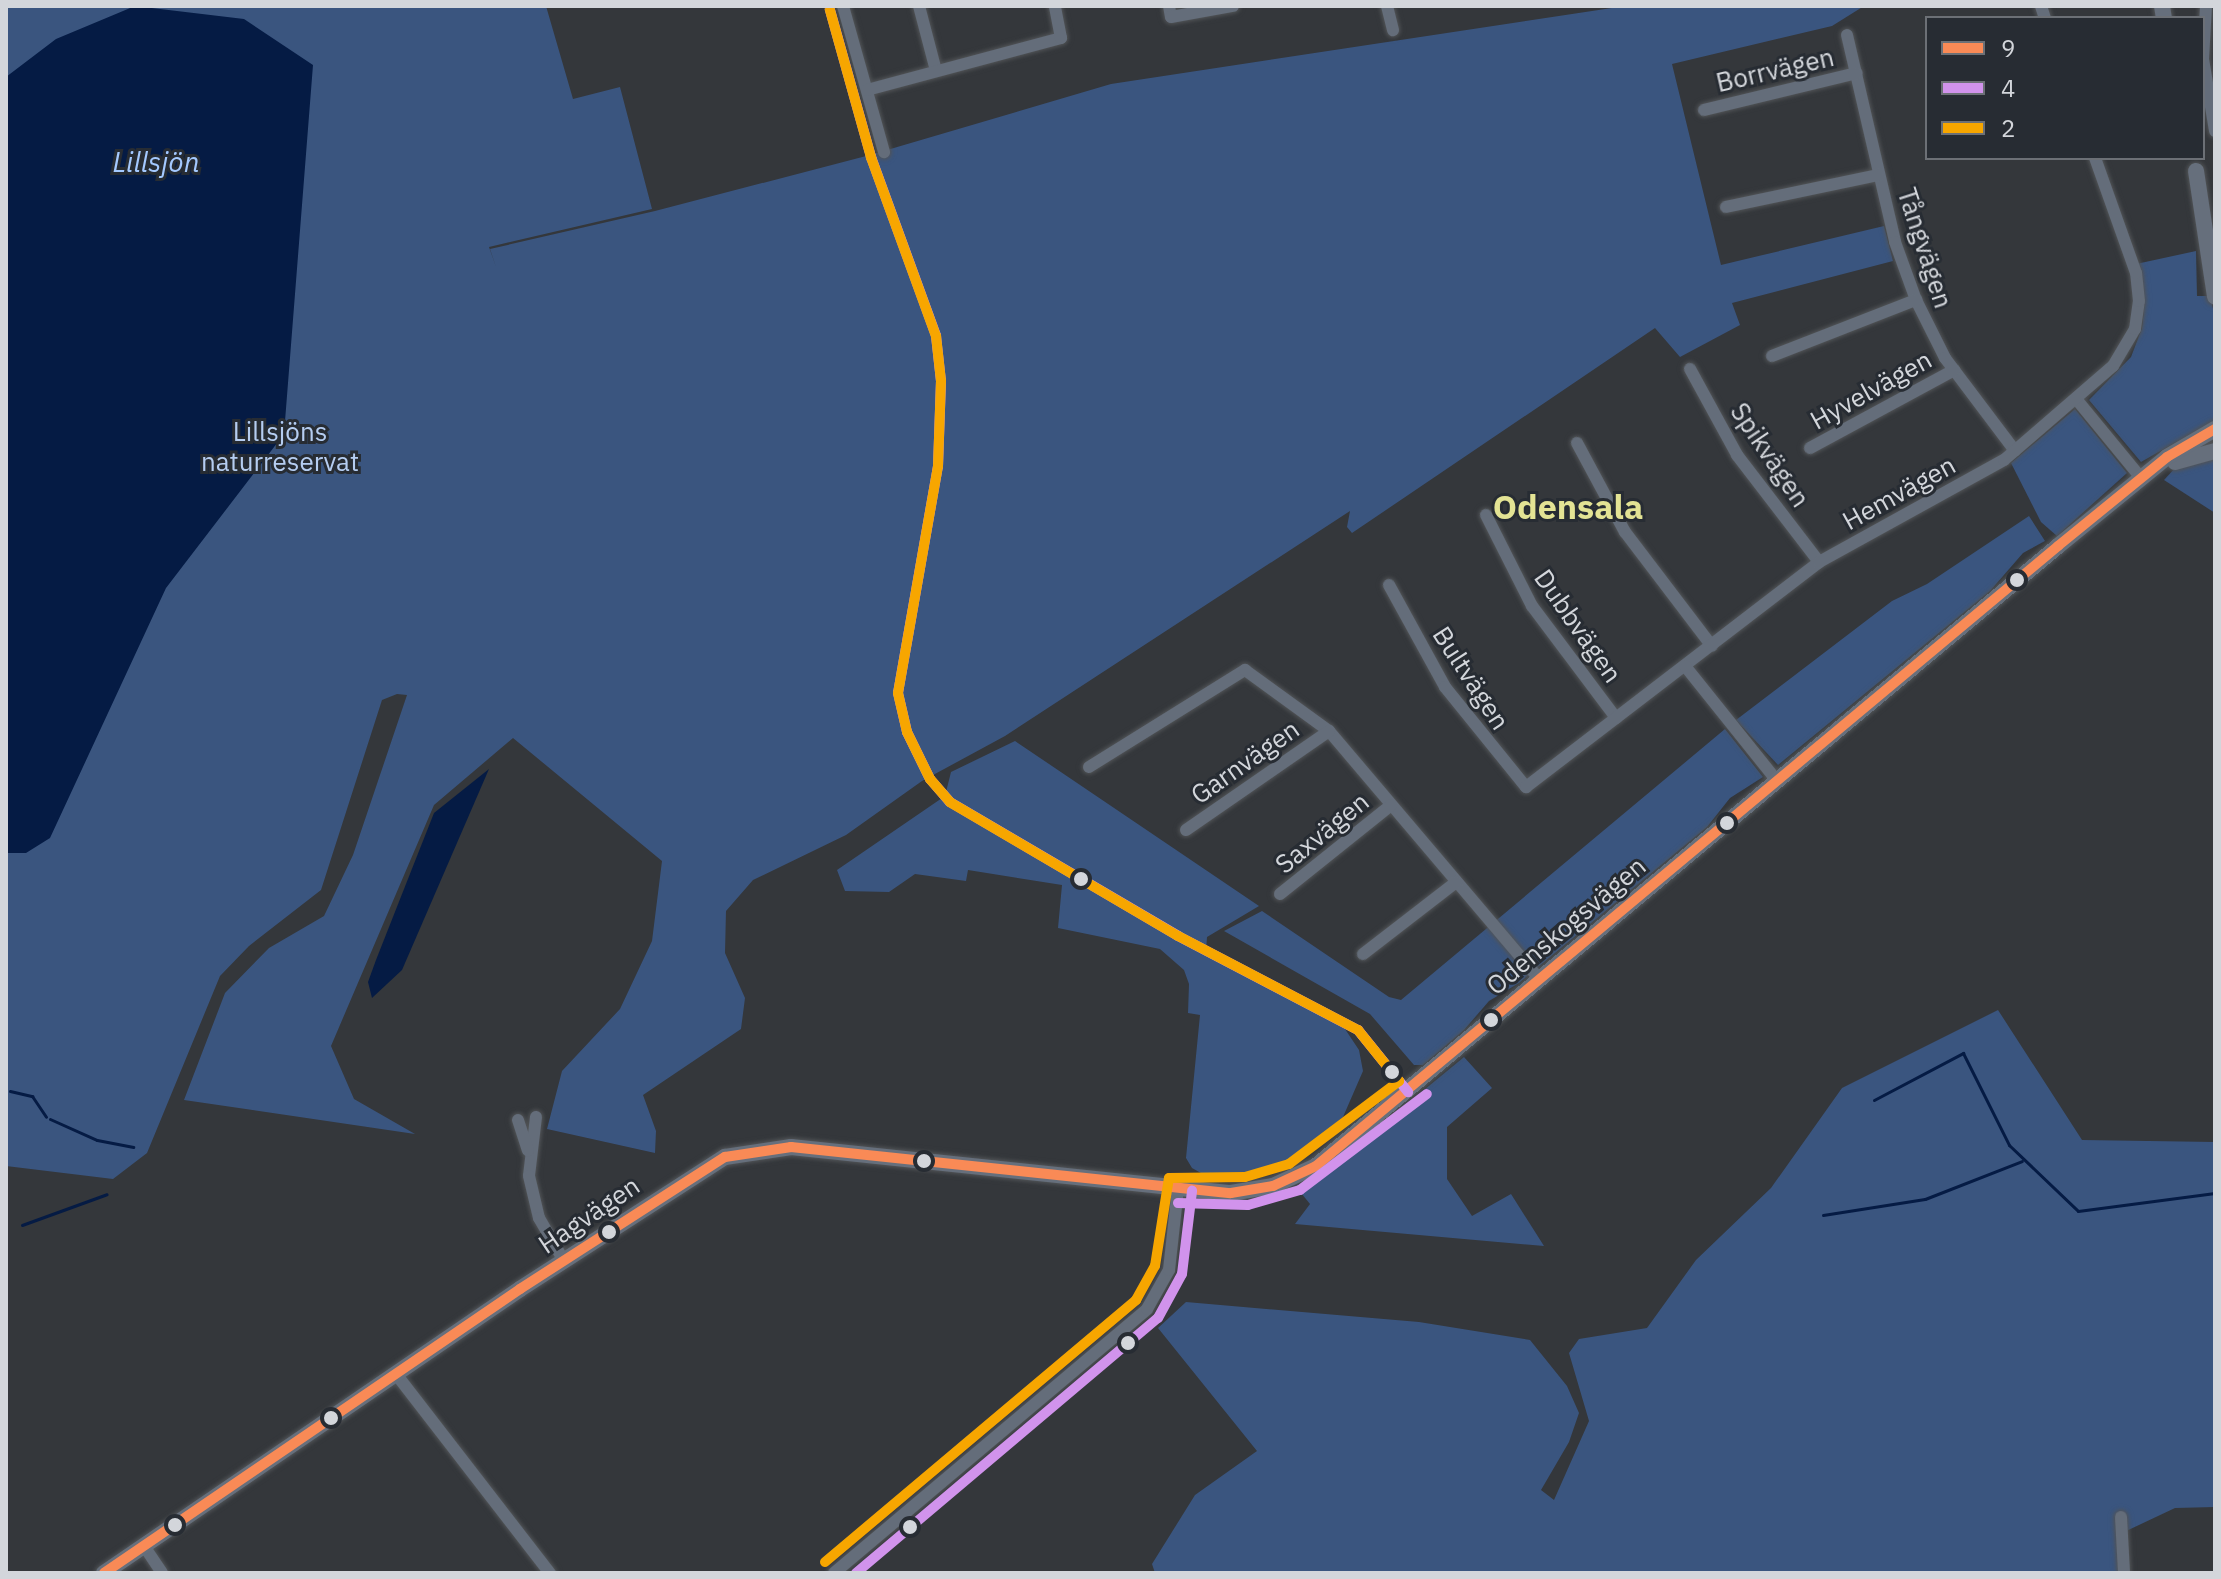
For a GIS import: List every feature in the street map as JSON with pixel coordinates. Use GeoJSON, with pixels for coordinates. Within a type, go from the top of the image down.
{"type":"FeatureCollection","features":[{"type":"Feature","properties":{"kind":"street"},"geometry":{"type":"LineString","coordinates":[[843,6],[884,152]]}},
{"type":"Feature","properties":{"kind":"street"},"geometry":{"type":"LineString","coordinates":[[919,6],[936,71]]}},
{"type":"Feature","properties":{"kind":"street"},"geometry":{"type":"LineString","coordinates":[[867,90],[1061,38],[1055,6]]}},
{"type":"Feature","properties":{"kind":"street"},"geometry":{"type":"LineString","coordinates":[[1169,6],[1171,17],[1233,6]]}},
{"type":"Feature","properties":{"kind":"street"},"geometry":{"type":"LineString","coordinates":[[1387,6],[1393,30]]}},
{"type":"Feature","properties":{"kind":"street","name":"Tångvägen"},"geometry":{"type":"LineString","coordinates":[[1847,35],[1878,175],[1916,300],[1954,370],[2015,451]]}},
{"type":"Feature","properties":{"kind":"street"},"geometry":{"type":"LineString","coordinates":[[2205,71],[2215,130]]}},
{"type":"Feature","properties":{"kind":"street","name":"Borrvägen"},"geometry":{"type":"LineString","coordinates":[[1704,110],[1857,73]]}},
{"type":"Feature","properties":{"kind":"street","name":"Hemvägen"},"geometry":{"type":"LineString","coordinates":[[1526,787],[1819,562],[2015,451],[2077,400],[2126,349],[2139,301],[2136,273],[2096,160]]}},
{"type":"Feature","properties":{"kind":"street"},"geometry":{"type":"LineString","coordinates":[[2194,165],[2215,254]]}},
{"type":"Feature","properties":{"kind":"street"},"geometry":{"type":"LineString","coordinates":[[2194,165],[2215,297]]}},
{"type":"Feature","properties":{"kind":"street"},"geometry":{"type":"LineString","coordinates":[[1726,207],[1878,175]]}},
{"type":"Feature","properties":{"kind":"street"},"geometry":{"type":"LineString","coordinates":[[1772,356],[1916,300]]}},
{"type":"Feature","properties":{"kind":"street","name":"Spikvägen"},"geometry":{"type":"LineString","coordinates":[[1690,369],[1737,455],[1819,562]]}},
{"type":"Feature","properties":{"kind":"street","name":"Hyvelvägen"},"geometry":{"type":"LineString","coordinates":[[1810,448],[1954,370]]}},
{"type":"Feature","properties":{"kind":"street"},"geometry":{"type":"LineString","coordinates":[[2077,400],[2145,475]]}},
{"type":"Feature","properties":{"kind":"street","name":"Odenskogsvägen"},"geometry":{"type":"LineString","coordinates":[[1178,1189],[1247,1191],[1316,1166],[2145,475],[2215,429]]}},
{"type":"Feature","properties":{"kind":"street"},"geometry":{"type":"LineString","coordinates":[[1577,443],[1625,532],[1712,646]]}},
{"type":"Feature","properties":{"kind":"street","name":"Odenskogsvägen"},"geometry":{"type":"LineString","coordinates":[[2145,475],[2215,451]]}},
{"type":"Feature","properties":{"kind":"street","name":"Dubbvägen"},"geometry":{"type":"LineString","coordinates":[[1486,515],[1532,606],[1616,718]]}},
{"type":"Feature","properties":{"kind":"street","name":"Bultvägen"},"geometry":{"type":"LineString","coordinates":[[1389,585],[1445,687],[1526,787]]}},
{"type":"Feature","properties":{"kind":"street"},"geometry":{"type":"LineString","coordinates":[[1685,666],[1777,781]]}},
{"type":"Feature","properties":{"kind":"street"},"geometry":{"type":"LineString","coordinates":[[1089,767],[1245,670],[1329,731],[1539,979]]}},
{"type":"Feature","properties":{"kind":"street","name":"Garnvägen"},"geometry":{"type":"LineString","coordinates":[[1186,830],[1329,731]]}},
{"type":"Feature","properties":{"kind":"street","name":"Saxvägen"},"geometry":{"type":"LineString","coordinates":[[1280,894],[1391,805]]}},
{"type":"Feature","properties":{"kind":"street"},"geometry":{"type":"LineString","coordinates":[[1363,954],[1456,882]]}},
{"type":"Feature","properties":{"kind":"street"},"geometry":{"type":"LineString","coordinates":[[528,1150],[536,1117]]}},
{"type":"Feature","properties":{"kind":"street"},"geometry":{"type":"LineString","coordinates":[[518,1120],[528,1150],[539,1218],[564,1261]]}},
{"type":"Feature","properties":{"kind":"street","name":"Hagvägen"},"geometry":{"type":"LineString","coordinates":[[104,1573],[690,1176],[753,1150],[791,1147],[1178,1189]]}},
{"type":"Feature","properties":{"kind":"street"},"geometry":{"type":"LineString","coordinates":[[834,1573],[1147,1309],[1169,1270],[1178,1189]]}},
{"type":"Feature","properties":{"kind":"street"},"geometry":{"type":"LineString","coordinates":[[396,1374],[550,1573]]}},
{"type":"Feature","properties":{"kind":"street"},"geometry":{"type":"LineString","coordinates":[[2121,1517],[2124,1573]]}},
{"type":"Feature","properties":{"kind":"street"},"geometry":{"type":"LineString","coordinates":[[144,1546],[162,1573]]}},
{"type":"Feature","properties":{"kind":"green space","name":"Lillsjöns naturreservat"},"geometry":{"type":"Polygon","coordinates":[[[6,6],[546,6],[573,99],[620,87],[652,209],[489,247],[496,267],[490,249],[655,211],[870,155],[1111,84],[1625,6],[1864,6],[1832,26],[1672,64],[1721,265],[1884,226],[1893,261],[1732,303],[1740,325],[1680,357],[1655,328],[1352,533],[1347,527],[1350,511],[1005,736],[922,781],[846,835],[753,880],[726,911],[725,953],[745,998],[741,1029],[643,1095],[656,1131],[655,1153],[547,1129],[562,1071],[620,1009],[652,941],[662,861],[513,738],[434,805],[331,1046],[354,1099],[415,1134],[184,1100],[225,993],[269,948],[324,916],[353,855],[407,695],[397,694],[382,700],[321,890],[249,946],[220,976],[147,1153],[113,1179],[6,1166],[6,6]]]}},
{"type":"Feature","properties":{"kind":"green space"},"geometry":{"type":"Polygon","coordinates":[[[2196,251],[2197,296],[2210,296],[2215,317],[2215,420],[2141,462],[2089,400],[2131,357],[2142,328],[2145,300],[2136,264],[2196,251]]]}},
{"type":"Feature","properties":{"kind":"green space"},"geometry":{"type":"Polygon","coordinates":[[[2075,409],[2127,473],[2057,536],[2041,522],[2011,463],[2075,409]]]}},
{"type":"Feature","properties":{"kind":"green space"},"geometry":{"type":"Polygon","coordinates":[[[2215,457],[2215,513],[2164,480],[2176,467],[2215,457]]]}},
{"type":"Feature","properties":{"kind":"green space"},"geometry":{"type":"Polygon","coordinates":[[[2029,516],[2045,541],[2023,553],[1990,591],[1778,765],[1736,720],[1892,601],[1927,584],[2029,516]]]}},
{"type":"Feature","properties":{"kind":"green space"},"geometry":{"type":"Polygon","coordinates":[[[1725,729],[1763,777],[1730,798],[1707,827],[1519,983],[1489,1001],[1464,1030],[1423,1065],[1414,1065],[1370,1014],[1224,931],[1262,911],[1389,997],[1401,1000],[1725,729]]]}},
{"type":"Feature","properties":{"kind":"green space"},"geometry":{"type":"Polygon","coordinates":[[[1015,741],[1259,906],[1207,937],[1206,952],[1345,1029],[1359,1050],[1363,1071],[1343,1117],[1303,1150],[1266,1174],[1243,1178],[1208,1177],[1192,1168],[1186,1158],[1200,1015],[1188,1013],[1189,984],[1184,970],[1160,949],[1058,928],[1062,885],[968,870],[966,881],[915,874],[889,892],[845,891],[837,870],[945,796],[951,772],[1015,741]]]}},
{"type":"Feature","properties":{"kind":"green space"},"geometry":{"type":"Polygon","coordinates":[[[1998,1010],[2082,1140],[2215,1142],[2215,1507],[2175,1508],[2122,1533],[2124,1573],[1155,1573],[1152,1564],[1195,1495],[1257,1451],[1158,1328],[1186,1302],[1419,1322],[1530,1340],[1567,1386],[1579,1413],[1569,1442],[1541,1490],[1554,1500],[1589,1421],[1569,1353],[1579,1339],[1647,1328],[1696,1260],[1771,1188],[1842,1088],[1998,1010]]]}},
{"type":"Feature","properties":{"kind":"green space"},"geometry":{"type":"Polygon","coordinates":[[[1464,1057],[1492,1088],[1447,1127],[1447,1179],[1472,1216],[1511,1194],[1544,1246],[1295,1224],[1310,1204],[1297,1188],[1322,1174],[1464,1057]]]}},
{"type":"Feature","properties":{"kind":"water","name":"Lillsjön"},"geometry":{"type":"Polygon","coordinates":[[[135,6],[244,19],[313,65],[284,434],[166,588],[50,838],[26,853],[6,853],[6,77],[56,39],[135,6]]]}},
{"type":"Feature","properties":{"kind":"water"},"geometry":{"type":"Polygon","coordinates":[[[489,769],[402,970],[372,998],[368,982],[434,813],[489,769]]]}},
{"type":"Feature","properties":{"kind":"waterway"},"geometry":{"type":"LineString","coordinates":[[1874,1100],[1963,1053],[2009,1145],[2078,1211],[2215,1193]]}},
{"type":"Feature","properties":{"kind":"waterway"},"geometry":{"type":"LineString","coordinates":[[10,1091],[32,1096],[46,1117]]}},
{"type":"Feature","properties":{"kind":"waterway"},"geometry":{"type":"LineString","coordinates":[[50,1119],[97,1140],[133,1147]]}},
{"type":"Feature","properties":{"kind":"waterway"},"geometry":{"type":"LineString","coordinates":[[1823,1215],[1925,1199],[2022,1161]]}},
{"type":"Feature","properties":{"kind":"waterway"},"geometry":{"type":"LineString","coordinates":[[22,1225],[107,1194]]}},
{"type":"Feature","properties":{"kind":"transit line","name":"4"},"geometry":{"type":"LineString","coordinates":[[830,10],[871,157],[936,336],[941,381],[938,466],[898,693],[907,732],[930,779],[950,802],[1178,936],[1358,1030],[1408,1092]]}},
{"type":"Feature","properties":{"kind":"transit line","name":"2"},"geometry":{"type":"LineString","coordinates":[[825,1562],[1136,1300],[1155,1266],[1169,1178],[1245,1177],[1289,1164],[1399,1081],[1358,1030],[1178,936],[950,802],[930,779],[907,732],[898,693],[938,466],[941,381],[936,336],[871,157],[830,10]]}},
{"type":"Feature","properties":{"kind":"transit line","name":"9"},"geometry":{"type":"LineString","coordinates":[[104,1573],[520,1289],[725,1157],[791,1147],[1231,1193],[1273,1186],[1316,1166],[2058,546],[2167,457],[2215,429]]}},
{"type":"Feature","properties":{"kind":"transit line","name":"4"},"geometry":{"type":"LineString","coordinates":[[1178,1203],[1248,1205],[1300,1190],[1427,1094]]}},
{"type":"Feature","properties":{"kind":"transit line","name":"4"},"geometry":{"type":"LineString","coordinates":[[856,1573],[1158,1318],[1182,1274],[1192,1191]]}},
{"type":"Feature","properties":{"kind":"district","name":"Odensala"},"geometry":{"type":"Point","coordinates":[1568,507]}}]}
